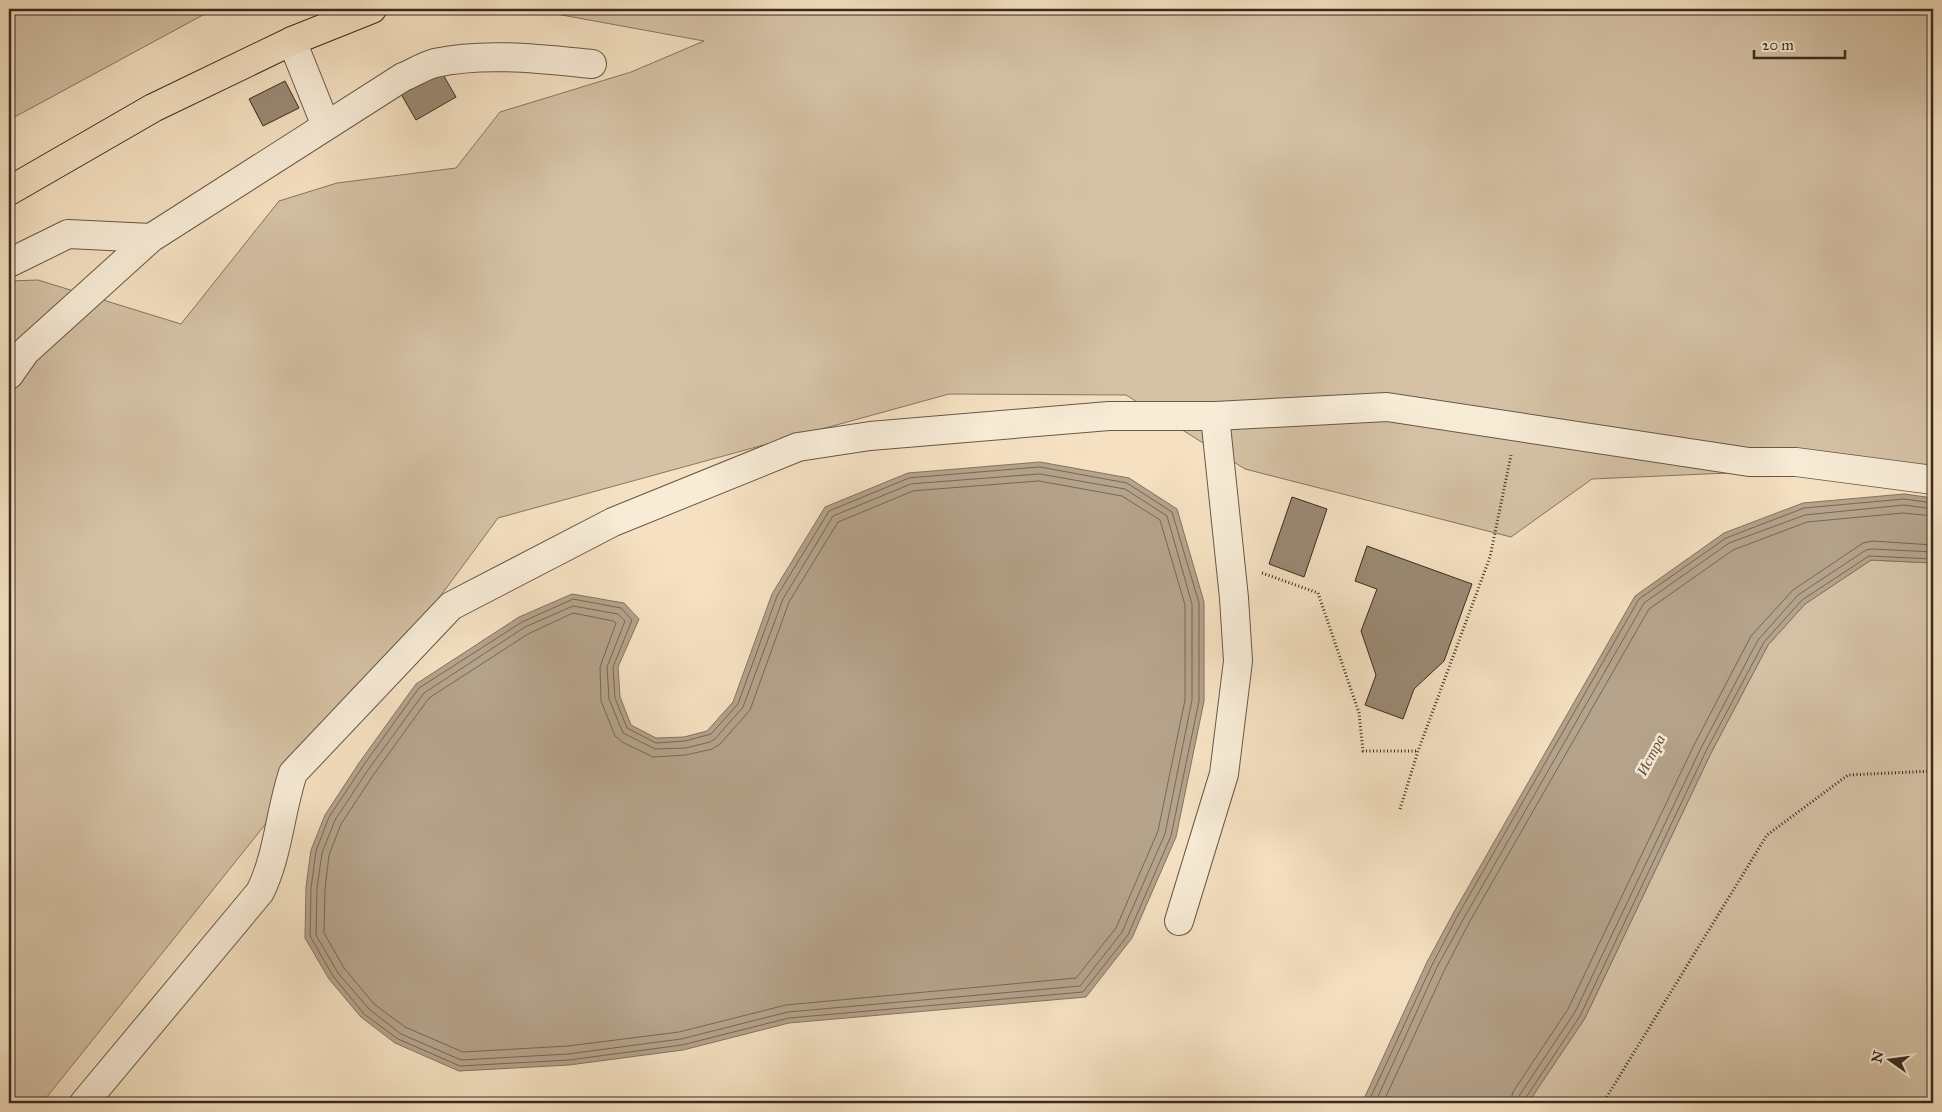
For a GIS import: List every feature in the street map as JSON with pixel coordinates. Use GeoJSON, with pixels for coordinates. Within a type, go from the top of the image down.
{"type":"FeatureCollection","features":[{"type":"Feature","properties":{"kind":"main road"},"geometry":{"type":"LineString","coordinates":[[9,191],[153,108],[292,40],[372,9]]}},
{"type":"Feature","properties":{"kind":"lane"},"geometry":{"type":"LineString","coordinates":[[292,40],[326,126]]}},
{"type":"Feature","properties":{"kind":"lane"},"geometry":{"type":"LineString","coordinates":[[9,374],[26,351],[151,238],[403,78],[433,64],[475,57],[551,60],[592,64]]}},
{"type":"Feature","properties":{"kind":"lane"},"geometry":{"type":"LineString","coordinates":[[9,263],[68,234],[151,238]]}},
{"type":"Feature","properties":{"kind":"lane"},"geometry":{"type":"LineString","coordinates":[[84,1103],[260,892],[269,875],[284,800],[293,773],[451,606],[613,522],[798,447],[870,436],[1108,416],[1215,416],[1387,407],[1749,462],[1796,462],[1933,480]]}},
{"type":"Feature","properties":{"kind":"lane"},"geometry":{"type":"LineString","coordinates":[[1179,921],[1224,774],[1238,661],[1234,598],[1215,416]]}},
{"type":"Feature","properties":{"kind":"path"},"geometry":{"type":"LineString","coordinates":[[1400,809],[1418,751],[1490,557],[1517,428]]}},
{"type":"Feature","properties":{"kind":"path"},"geometry":{"type":"LineString","coordinates":[[1234,598],[1259,572],[1318,594],[1359,713],[1364,751],[1418,751]]}},
{"type":"Feature","properties":{"kind":"path"},"geometry":{"type":"LineString","coordinates":[[1603,1103],[1767,836],[1848,775],[1933,771]]}},
{"type":"Feature","properties":{"kind":"shaded area"},"geometry":{"type":"Polygon","coordinates":[[[9,9],[214,9],[9,120],[9,9]]]}},
{"type":"Feature","properties":{"kind":"shaded area"},"geometry":{"type":"Polygon","coordinates":[[[529,9],[1933,9],[1933,464],[1592,479],[1511,537],[1245,469],[1126,395],[949,394],[498,518],[349,720],[42,1103],[9,1103],[9,281],[38,280],[181,324],[279,201],[337,183],[456,168],[500,112],[631,72],[704,41],[529,9]]]}},
{"type":"Feature","properties":{"kind":"shaded area"},"geometry":{"type":"Polygon","coordinates":[[[1871,560],[1933,563],[1933,1103],[1528,1103],[1585,1018],[1711,753],[1768,645],[1805,604],[1871,560]]]}},
{"type":"Feature","properties":{"kind":"water"},"geometry":{"type":"Polygon","coordinates":[[[1040,462],[1129,478],[1177,509],[1204,602],[1204,701],[1176,837],[1132,938],[1086,997],[789,1023],[683,1050],[569,1065],[459,1071],[395,1043],[361,1017],[329,979],[305,938],[306,887],[311,850],[325,815],[359,763],[416,684],[519,617],[572,594],[624,603],[639,619],[618,667],[620,697],[631,725],[656,738],[684,737],[707,731],[733,702],[772,594],[825,507],[908,473],[1040,462]]]}},
{"type":"Feature","properties":{"kind":"water","name":"Истра"},"geometry":{"type":"Polygon","coordinates":[[[1904,494],[1933,498],[1933,563],[1871,560],[1805,604],[1768,645],[1711,753],[1585,1018],[1528,1103],[1362,1103],[1427,962],[1635,596],[1724,533],[1803,503],[1904,494]]]}},
{"type":"Feature","properties":{"kind":"building"},"geometry":{"type":"Polygon","coordinates":[[[441,71],[456,97],[416,120],[401,94],[441,71]]]}},
{"type":"Feature","properties":{"kind":"building"},"geometry":{"type":"Polygon","coordinates":[[[285,81],[299,108],[263,126],[249,99],[285,81]]]}},
{"type":"Feature","properties":{"kind":"building"},"geometry":{"type":"Polygon","coordinates":[[[1292,497],[1327,509],[1304,577],[1269,564],[1292,497]]]}},
{"type":"Feature","properties":{"kind":"building"},"geometry":{"type":"Polygon","coordinates":[[[1367,546],[1472,584],[1444,661],[1414,689],[1403,719],[1365,705],[1376,675],[1361,631],[1377,589],[1355,581],[1367,546]]]}}]}
